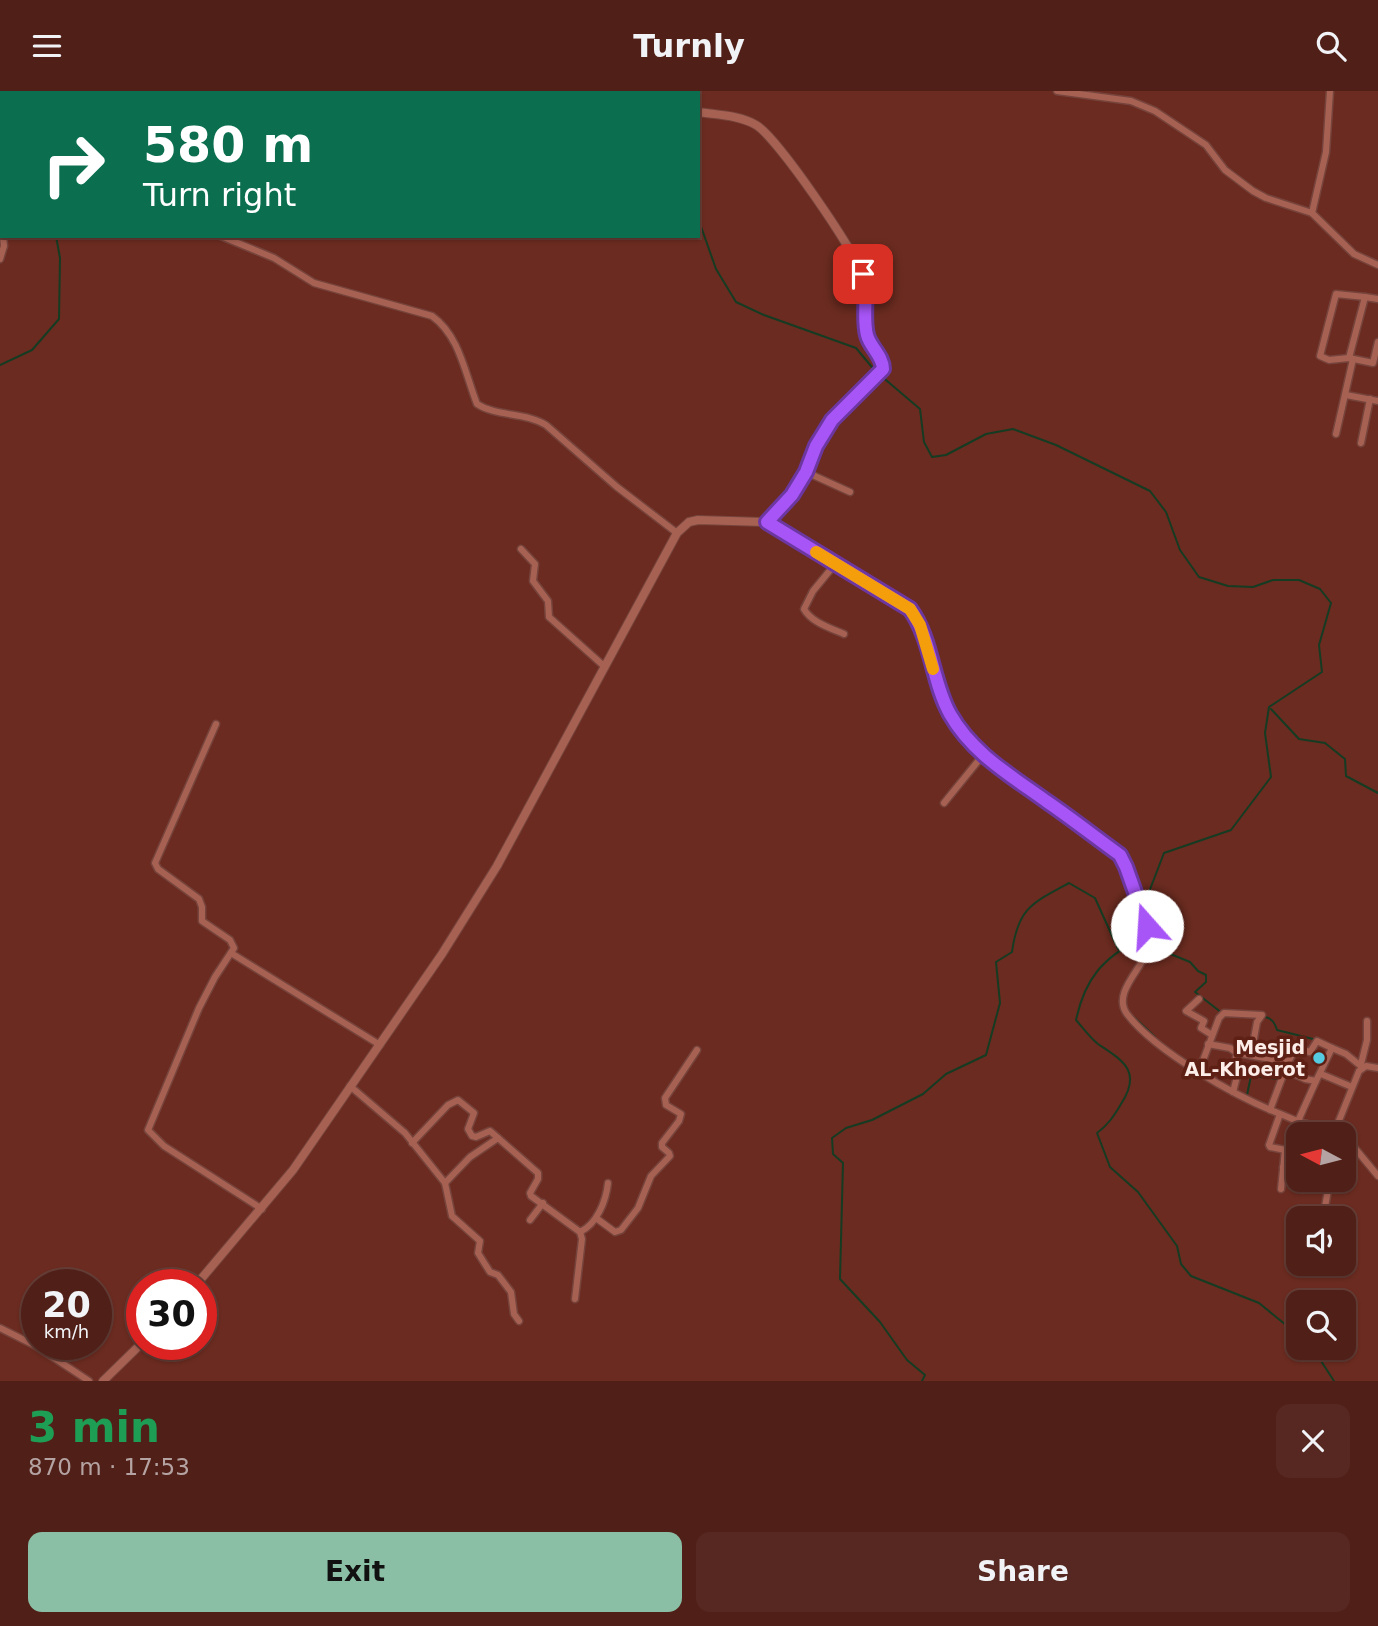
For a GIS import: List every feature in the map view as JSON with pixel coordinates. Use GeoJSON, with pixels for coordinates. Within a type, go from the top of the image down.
{"type":"FeatureCollection","features":[{"type":"Feature","properties":{"kind":"street"},"geometry":{"type":"LineString","coordinates":[[1058,91],[1131,101],[1155,111],[1206,145],[1225,170],[1253,191],[1312,213],[1354,254],[1378,265]]}},
{"type":"Feature","properties":{"kind":"street"},"geometry":{"type":"LineString","coordinates":[[1312,213],[1326,152],[1330,91]]}},
{"type":"Feature","properties":{"kind":"street"},"geometry":{"type":"LineString","coordinates":[[700,112],[741,118],[755,124],[780,148],[863,274],[866,287],[865,325],[868,338],[883,363],[882,371],[875,379],[832,420],[792,495],[767,522]]}},
{"type":"Feature","properties":{"kind":"street"},"geometry":{"type":"LineString","coordinates":[[0,259],[3,238]]}},
{"type":"Feature","properties":{"kind":"street"},"geometry":{"type":"LineString","coordinates":[[226,238],[274,258],[314,283],[432,316],[446,328],[452,339],[477,404],[495,411],[539,420],[617,487],[677,533]]}},
{"type":"Feature","properties":{"kind":"street"},"geometry":{"type":"LineString","coordinates":[[1378,299],[1336,294],[1320,355],[1322,359],[1351,358],[1376,364],[1378,342]]}},
{"type":"Feature","properties":{"kind":"street"},"geometry":{"type":"LineString","coordinates":[[1336,434],[1365,297]]}},
{"type":"Feature","properties":{"kind":"street"},"geometry":{"type":"LineString","coordinates":[[1346,395],[1374,400],[1361,443]]}},
{"type":"Feature","properties":{"kind":"street"},"geometry":{"type":"LineString","coordinates":[[806,472],[850,492]]}},
{"type":"Feature","properties":{"kind":"street"},"geometry":{"type":"LineString","coordinates":[[210,1269],[293,1170],[442,954],[496,866],[677,533],[689,522],[698,520],[767,522],[910,609],[920,625],[942,699],[958,728],[983,755],[1120,855],[1146,925],[1149,946],[1124,991],[1127,1014],[1164,1049],[1233,1092],[1252,1103],[1302,1122]]}},
{"type":"Feature","properties":{"kind":"street"},"geometry":{"type":"LineString","coordinates":[[521,549],[534,564],[534,581],[548,601],[549,617],[605,667]]}},
{"type":"Feature","properties":{"kind":"street"},"geometry":{"type":"LineString","coordinates":[[836,563],[813,591],[804,609],[805,613],[816,621],[844,634]]}},
{"type":"Feature","properties":{"kind":"street"},"geometry":{"type":"LineString","coordinates":[[216,724],[155,863],[158,869],[201,902],[202,921],[230,940],[234,947],[199,1008],[148,1130],[164,1146],[262,1209]]}},
{"type":"Feature","properties":{"kind":"street"},"geometry":{"type":"LineString","coordinates":[[944,803],[983,755]]}},
{"type":"Feature","properties":{"kind":"street"},"geometry":{"type":"LineString","coordinates":[[231,953],[380,1045]]}},
{"type":"Feature","properties":{"kind":"street"},"geometry":{"type":"LineString","coordinates":[[1199,999],[1186,1011],[1204,1021],[1201,1028],[1212,1035]]}},
{"type":"Feature","properties":{"kind":"street"},"geometry":{"type":"LineString","coordinates":[[1199,1069],[1223,1014],[1262,1015],[1257,1022],[1251,1055]]}},
{"type":"Feature","properties":{"kind":"street"},"geometry":{"type":"LineString","coordinates":[[1338,1122],[1362,1066],[1367,1021]]}},
{"type":"Feature","properties":{"kind":"street"},"geometry":{"type":"LineString","coordinates":[[1270,1110],[1296,1048],[1310,1052],[1317,1041],[1346,1054],[1362,1066],[1378,1068]]}},
{"type":"Feature","properties":{"kind":"street"},"geometry":{"type":"LineString","coordinates":[[1208,1044],[1230,1048],[1237,1053],[1288,1062]]}},
{"type":"Feature","properties":{"kind":"street"},"geometry":{"type":"LineString","coordinates":[[1298,1121],[1332,1048]]}},
{"type":"Feature","properties":{"kind":"street"},"geometry":{"type":"LineString","coordinates":[[597,1218],[615,1232],[621,1230],[638,1208],[651,1176],[670,1156],[662,1143],[679,1121],[681,1114],[666,1105],[665,1098],[697,1050]]}},
{"type":"Feature","properties":{"kind":"street"},"geometry":{"type":"LineString","coordinates":[[1233,1092],[1240,1065],[1235,1063],[1237,1053]]}},
{"type":"Feature","properties":{"kind":"street"},"geometry":{"type":"LineString","coordinates":[[1285,1070],[1316,1081]]}},
{"type":"Feature","properties":{"kind":"street"},"geometry":{"type":"LineString","coordinates":[[1321,1074],[1352,1087]]}},
{"type":"Feature","properties":{"kind":"street"},"geometry":{"type":"LineString","coordinates":[[351,1086],[412,1143],[446,1184],[452,1216],[480,1241],[478,1253],[490,1272],[498,1275],[510,1292],[514,1314],[519,1321]]}},
{"type":"Feature","properties":{"kind":"street"},"geometry":{"type":"LineString","coordinates":[[412,1143],[449,1105],[458,1100],[474,1113],[468,1129],[472,1136],[477,1137],[490,1131],[537,1171],[538,1179],[530,1193],[583,1237],[575,1299]]}},
{"type":"Feature","properties":{"kind":"street"},"geometry":{"type":"LineString","coordinates":[[1280,1114],[1269,1146],[1285,1150],[1281,1189]]}},
{"type":"Feature","properties":{"kind":"street"},"geometry":{"type":"LineString","coordinates":[[446,1184],[470,1157],[498,1138]]}},
{"type":"Feature","properties":{"kind":"street"},"geometry":{"type":"LineString","coordinates":[[1356,1151],[1378,1176]]}},
{"type":"Feature","properties":{"kind":"street"},"geometry":{"type":"LineString","coordinates":[[580,1232],[592,1225],[597,1218],[608,1183]]}},
{"type":"Feature","properties":{"kind":"street"},"geometry":{"type":"LineString","coordinates":[[530,1220],[543,1203]]}},
{"type":"Feature","properties":{"kind":"street"},"geometry":{"type":"LineString","coordinates":[[0,1328],[36,1346],[89,1381]]}},
{"type":"Feature","properties":{"kind":"street"},"geometry":{"type":"LineString","coordinates":[[103,1381],[126,1359]]}},
{"type":"Feature","properties":{"kind":"waterway"},"geometry":{"type":"LineString","coordinates":[[700,224],[716,269],[736,302],[764,315],[856,348],[876,372]]}},
{"type":"Feature","properties":{"kind":"waterway"},"geometry":{"type":"LineString","coordinates":[[0,365],[32,350],[59,319],[60,258],[56,238]]}},
{"type":"Feature","properties":{"kind":"waterway"},"geometry":{"type":"LineString","coordinates":[[880,375],[920,409],[924,442],[932,457],[946,455],[986,434],[1013,429],[1056,445],[1150,491],[1166,512],[1180,550],[1199,577],[1228,586],[1253,587],[1273,580],[1299,580],[1320,589],[1331,603],[1319,645],[1322,672],[1269,707],[1265,733],[1271,777],[1231,830],[1164,853],[1149,892],[1148,921]]}},
{"type":"Feature","properties":{"kind":"waterway"},"geometry":{"type":"LineString","coordinates":[[1271,709],[1299,739],[1325,743],[1345,759],[1346,776],[1378,793]]}},
{"type":"Feature","properties":{"kind":"waterway"},"geometry":{"type":"LineString","coordinates":[[922,1381],[925,1375],[907,1360],[880,1322],[840,1279],[843,1163],[833,1154],[832,1138],[846,1128],[872,1120],[923,1094],[946,1074],[986,1055],[1000,1003],[996,962],[1012,952],[1018,925],[1023,916],[1045,896],[1069,883],[1095,898],[1118,949]]}},
{"type":"Feature","properties":{"kind":"waterway"},"geometry":{"type":"LineString","coordinates":[[1144,930],[1141,938],[1116,953],[1098,971],[1085,992],[1076,1020],[1095,1042],[1122,1062],[1130,1075],[1130,1084],[1121,1104],[1097,1133],[1110,1167],[1138,1192],[1177,1246],[1181,1264],[1191,1276],[1259,1303],[1286,1325]]}},
{"type":"Feature","properties":{"kind":"waterway"},"geometry":{"type":"LineString","coordinates":[[1151,946],[1190,962],[1206,975],[1206,982],[1195,992],[1222,1013]]}},
{"type":"Feature","properties":{"kind":"waterway"},"geometry":{"type":"LineString","coordinates":[[1134,1017],[1155,1037]]}},
{"type":"Feature","properties":{"kind":"waterway"},"geometry":{"type":"LineString","coordinates":[[1265,1017],[1273,1021],[1277,1030],[1317,1040]]}},
{"type":"Feature","properties":{"kind":"waterway"},"geometry":{"type":"LineString","coordinates":[[1181,1057],[1197,1067]]}},
{"type":"Feature","properties":{"kind":"waterway"},"geometry":{"type":"LineString","coordinates":[[1202,1070],[1215,1078]]}},
{"type":"Feature","properties":{"kind":"waterway"},"geometry":{"type":"LineString","coordinates":[[1247,1095],[1251,1076],[1278,1079]]}},
{"type":"Feature","properties":{"kind":"waterway"},"geometry":{"type":"LineString","coordinates":[[1320,1360],[1334,1381]]}},
{"type":"Feature","properties":{"kind":"slow traffic"},"geometry":{"type":"LineString","coordinates":[[816,552],[910,609],[920,625],[933,669]]}},
{"type":"Feature","properties":{"kind":"place","name":"Mesjid AL-Khoerot"},"geometry":{"type":"Point","coordinates":[1319,1058]}},
{"type":"Feature","properties":{"kind":"route"},"geometry":{"type":"LineString","coordinates":[[863,274],[866,287],[865,325],[868,338],[883,363],[883,369],[832,420],[823,432],[806,472],[792,495],[767,522],[910,609],[920,625],[942,699],[958,728],[971,745],[992,763],[1120,855],[1147,926]]}}]}
